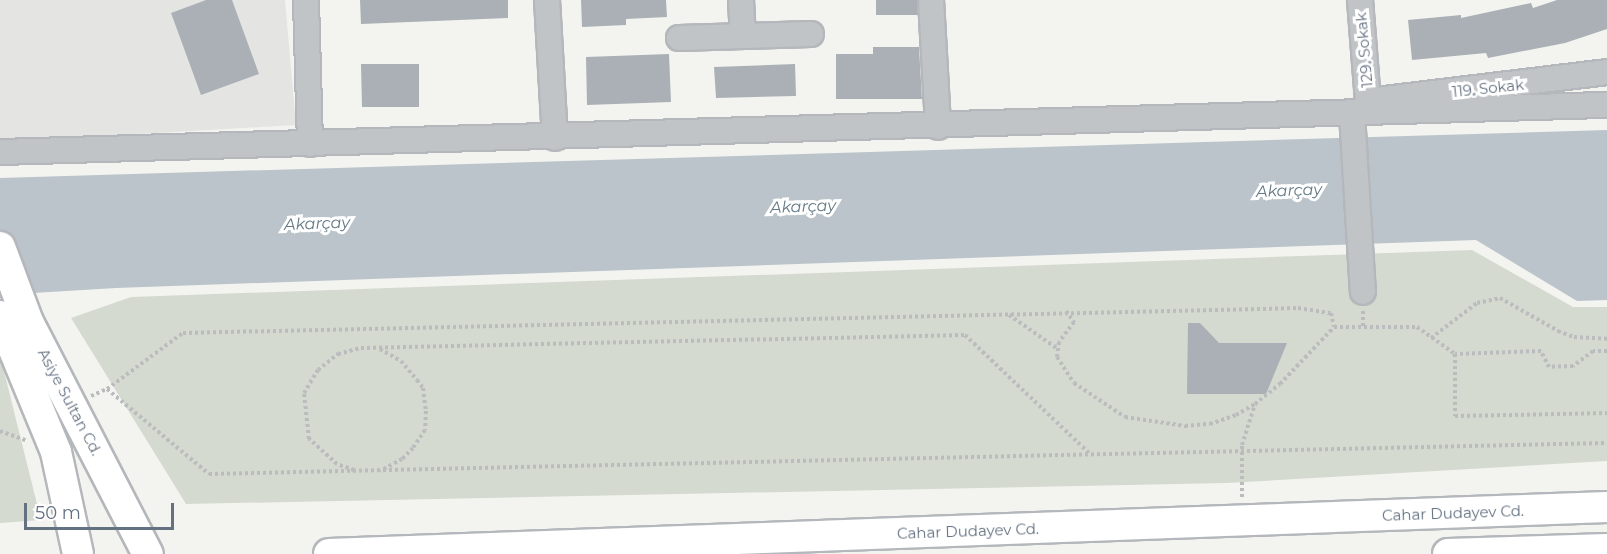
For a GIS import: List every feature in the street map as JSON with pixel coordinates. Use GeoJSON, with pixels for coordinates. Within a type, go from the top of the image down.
{"type":"FeatureCollection","features":[{"type":"Feature","properties":{"kind":"main road","name":"Asiye Sultan Cd."},"geometry":{"type":"LineString","coordinates":[[0,247],[11,321],[56,452],[78,554]]}},
{"type":"Feature","properties":{"kind":"main road","name":"Asiye Sultan Cd."},"geometry":{"type":"LineString","coordinates":[[11,321],[71,404],[148,554]]}},
{"type":"Feature","properties":{"kind":"main road","name":"Cahar Dudayev Cd."},"geometry":{"type":"LineString","coordinates":[[329,554],[1607,507]]}},
{"type":"Feature","properties":{"kind":"main road"},"geometry":{"type":"LineString","coordinates":[[1451,554],[1607,549]]}},
{"type":"Feature","properties":{"kind":"street"},"geometry":{"type":"LineString","coordinates":[[306,0],[310,144]]}},
{"type":"Feature","properties":{"kind":"street"},"geometry":{"type":"LineString","coordinates":[[547,0],[555,138]]}},
{"type":"Feature","properties":{"kind":"street"},"geometry":{"type":"LineString","coordinates":[[741,0],[742,36]]}},
{"type":"Feature","properties":{"kind":"street"},"geometry":{"type":"LineString","coordinates":[[930,0],[938,127]]}},
{"type":"Feature","properties":{"kind":"street","name":"129. Sokak"},"geometry":{"type":"LineString","coordinates":[[1360,0],[1363,292]]}},
{"type":"Feature","properties":{"kind":"street"},"geometry":{"type":"LineString","coordinates":[[679,38],[811,34]]}},
{"type":"Feature","properties":{"kind":"street","name":"119. Sokak"},"geometry":{"type":"LineString","coordinates":[[1360,107],[1607,72]]}},
{"type":"Feature","properties":{"kind":"street"},"geometry":{"type":"LineString","coordinates":[[0,152],[938,127],[1360,107],[1607,105]]}},
{"type":"Feature","properties":{"kind":"path"},"geometry":{"type":"LineString","coordinates":[[1431,339],[1477,303],[1500,298],[1558,331],[1574,337],[1607,339]]}},
{"type":"Feature","properties":{"kind":"path"},"geometry":{"type":"LineString","coordinates":[[71,404],[107,389],[183,333],[1066,311],[1298,308],[1331,312],[1334,327]]}},
{"type":"Feature","properties":{"kind":"path"},"geometry":{"type":"LineString","coordinates":[[1066,311],[1074,321],[1058,349],[1057,357],[1074,383],[1094,399],[1133,419],[1185,426],[1210,424],[1236,415],[1255,404],[1280,384],[1334,327],[1417,327],[1455,354],[1541,351],[1549,367],[1573,366],[1593,351],[1607,351]]}},
{"type":"Feature","properties":{"kind":"path"},"geometry":{"type":"LineString","coordinates":[[1009,314],[1058,349]]}},
{"type":"Feature","properties":{"kind":"path"},"geometry":{"type":"LineString","coordinates":[[358,472],[337,465],[309,440],[304,393],[318,370],[338,354],[379,349],[965,335],[1090,455]]}},
{"type":"Feature","properties":{"kind":"path"},"geometry":{"type":"LineString","coordinates":[[379,349],[401,361],[417,380],[423,388],[426,411],[425,430],[413,448],[402,459],[379,471]]}},
{"type":"Feature","properties":{"kind":"path"},"geometry":{"type":"LineString","coordinates":[[1455,354],[1455,416],[1607,413]]}},
{"type":"Feature","properties":{"kind":"path"},"geometry":{"type":"LineString","coordinates":[[107,389],[209,474],[1607,443]]}},
{"type":"Feature","properties":{"kind":"path"},"geometry":{"type":"LineString","coordinates":[[1243,521],[1241,451],[1255,404]]}},
{"type":"Feature","properties":{"kind":"shaded area"},"geometry":{"type":"Polygon","coordinates":[[[0,0],[285,0],[296,125],[0,142],[0,0]]]}},
{"type":"Feature","properties":{"kind":"shaded area"},"geometry":{"type":"Polygon","coordinates":[[[1472,250],[1573,307],[1607,307],[1607,461],[1227,483],[186,504],[71,318],[131,297],[1472,250]]]}},
{"type":"Feature","properties":{"kind":"shaded area"},"geometry":{"type":"Polygon","coordinates":[[[0,355],[41,520],[0,523],[0,355]]]}},
{"type":"Feature","properties":{"kind":"water","name":"Akarçay"},"geometry":{"type":"Polygon","coordinates":[[[1607,130],[1607,300],[1577,301],[1476,240],[116,288],[0,295],[0,178],[1607,130]]]}},
{"type":"Feature","properties":{"kind":"building"},"geometry":{"type":"Polygon","coordinates":[[[206,0],[232,0],[259,74],[201,95],[171,13],[206,0]]]}},
{"type":"Feature","properties":{"kind":"building"},"geometry":{"type":"Polygon","coordinates":[[[360,0],[508,0],[508,18],[361,24],[360,0]]]}},
{"type":"Feature","properties":{"kind":"building"},"geometry":{"type":"Polygon","coordinates":[[[581,0],[666,0],[667,17],[626,19],[626,25],[582,27],[581,0]]]}},
{"type":"Feature","properties":{"kind":"building"},"geometry":{"type":"Polygon","coordinates":[[[876,0],[917,0],[918,15],[876,15],[876,0]]]}},
{"type":"Feature","properties":{"kind":"building"},"geometry":{"type":"Polygon","coordinates":[[[1557,0],[1607,0],[1607,29],[1565,43],[1488,58],[1486,53],[1412,60],[1408,20],[1461,15],[1461,18],[1531,3],[1533,8],[1557,0]]]}},
{"type":"Feature","properties":{"kind":"building"},"geometry":{"type":"Polygon","coordinates":[[[873,47],[919,47],[922,99],[836,99],[836,54],[873,54],[873,47]]]}},
{"type":"Feature","properties":{"kind":"building"},"geometry":{"type":"Polygon","coordinates":[[[669,54],[671,102],[587,105],[586,57],[669,54]]]}},
{"type":"Feature","properties":{"kind":"building"},"geometry":{"type":"Polygon","coordinates":[[[361,64],[419,64],[419,107],[362,107],[361,64]]]}},
{"type":"Feature","properties":{"kind":"building"},"geometry":{"type":"Polygon","coordinates":[[[795,64],[796,96],[716,98],[714,67],[795,64]]]}},
{"type":"Feature","properties":{"kind":"building"},"geometry":{"type":"Polygon","coordinates":[[[1188,323],[1200,323],[1219,343],[1287,343],[1266,394],[1187,394],[1188,323]]]}}]}
